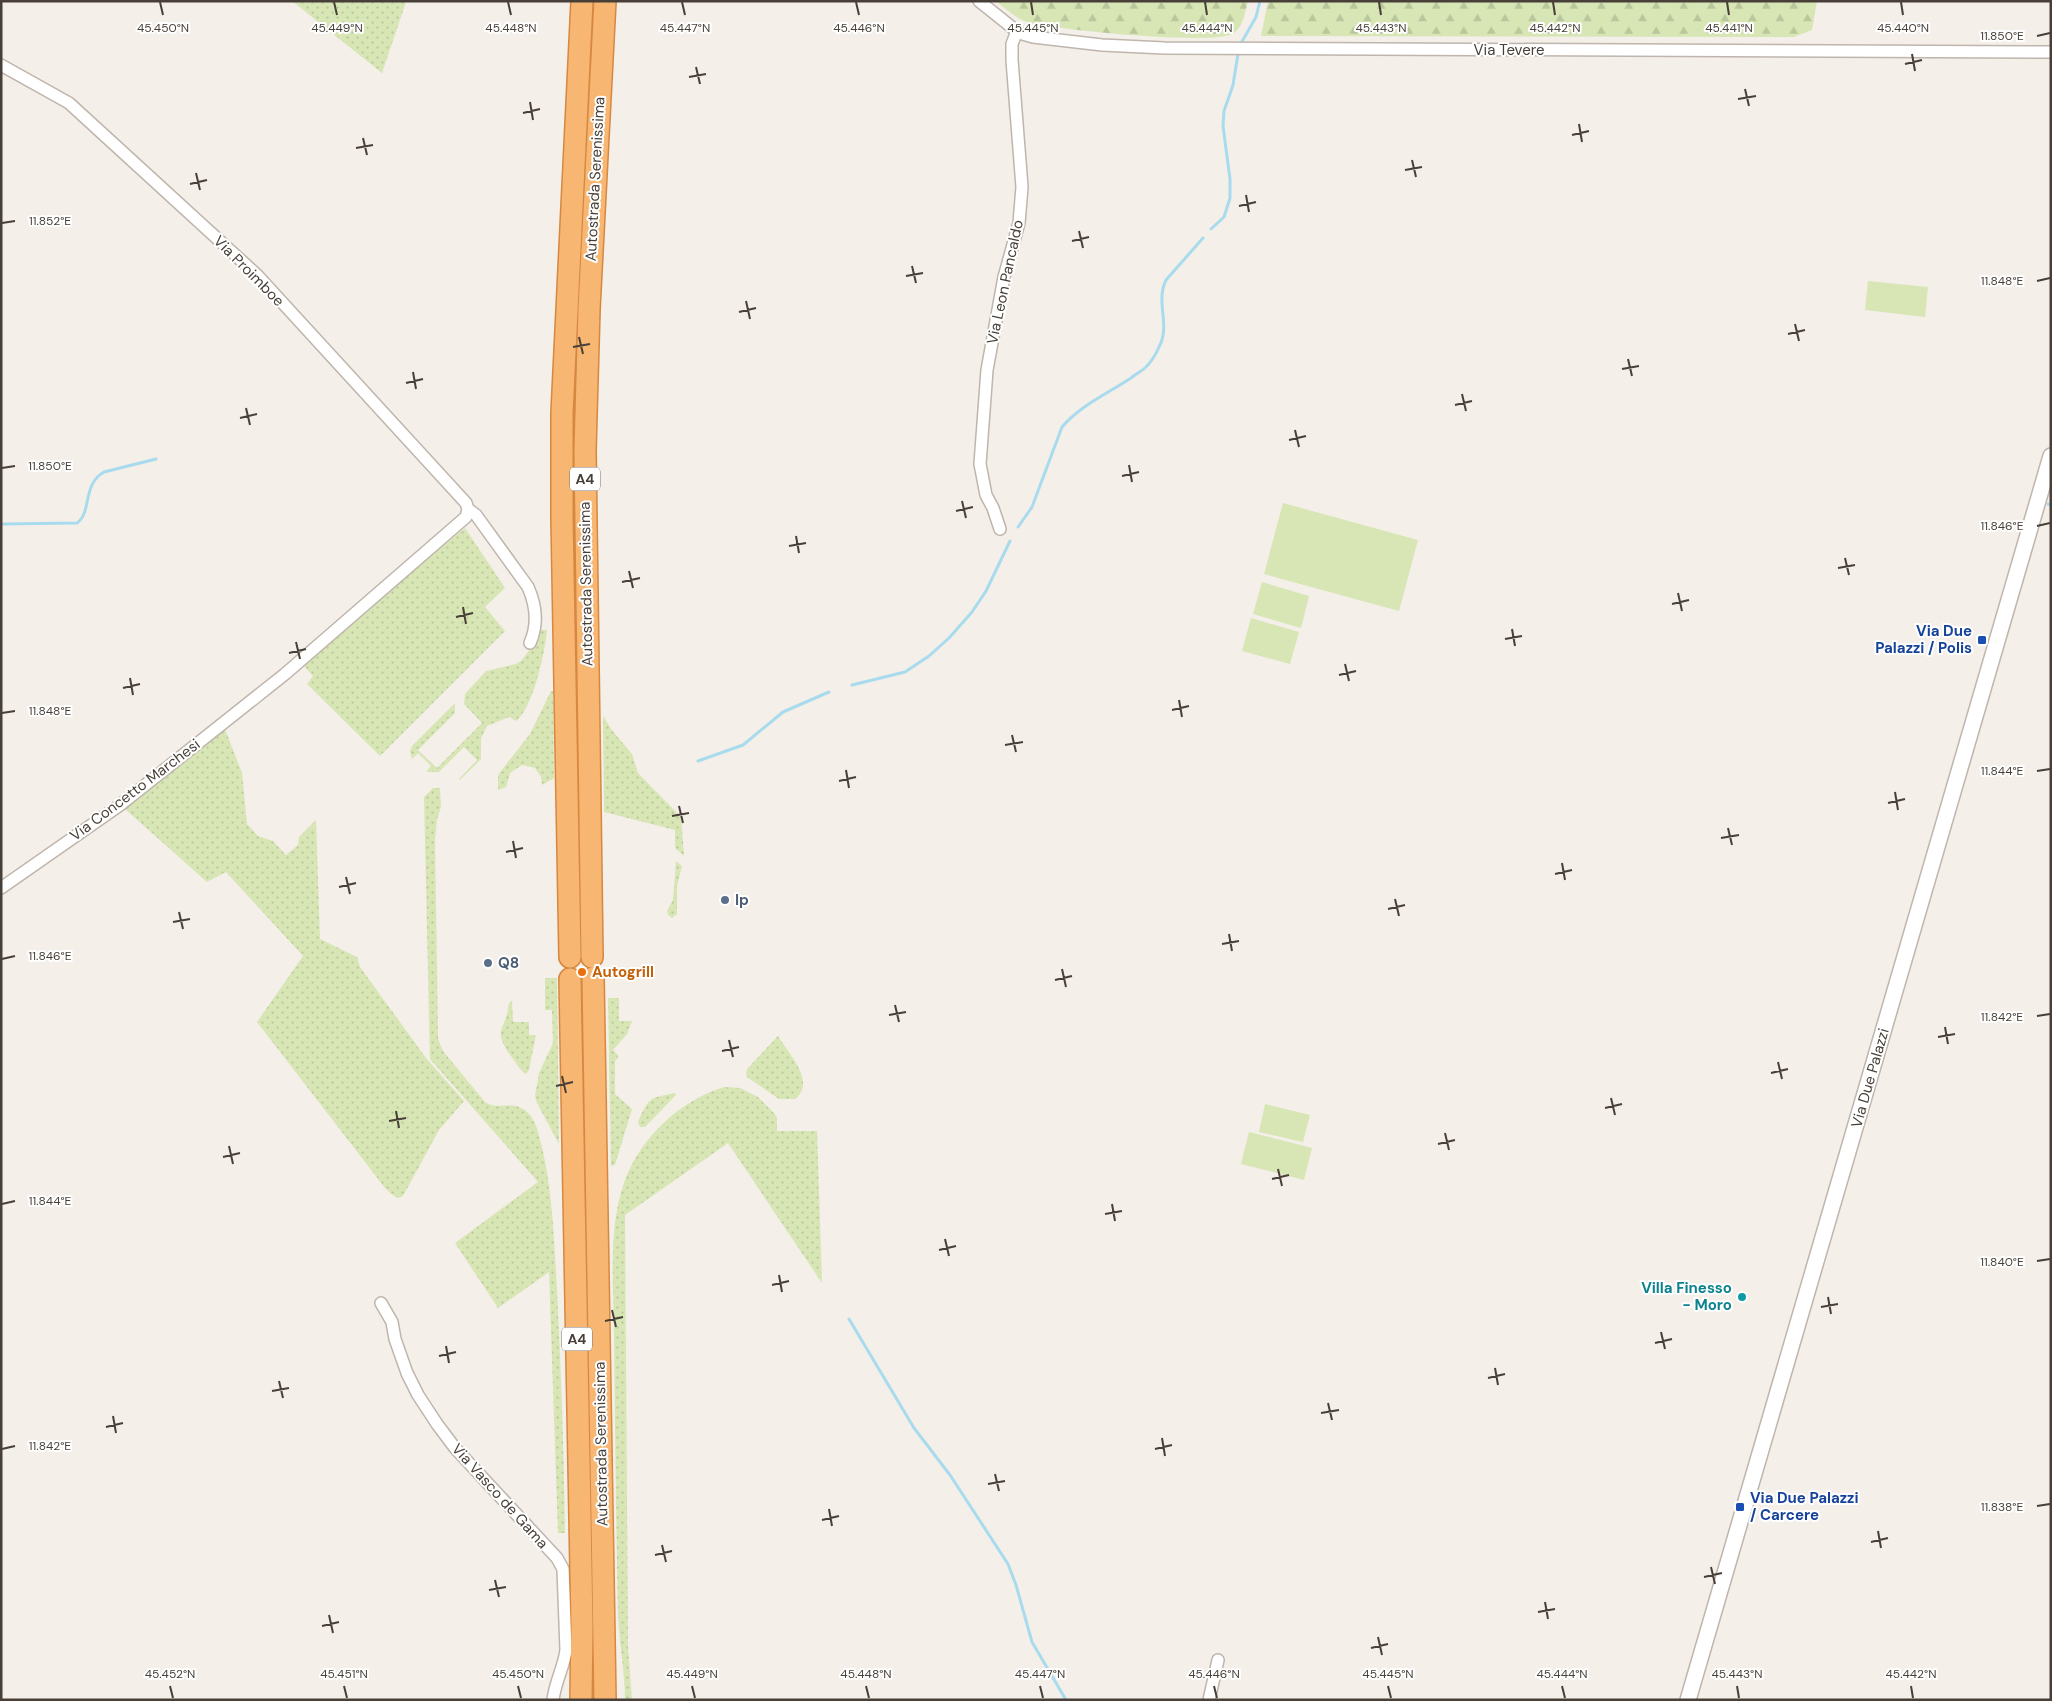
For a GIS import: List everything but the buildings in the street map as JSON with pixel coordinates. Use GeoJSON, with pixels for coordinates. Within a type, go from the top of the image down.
{"type":"FeatureCollection","features":[{"type":"Feature","properties":{"kind":"highway","name":"Autostrada Serenissima"},"geometry":{"type":"LineString","coordinates":[[570,957],[562,414],[582,1]]}},
{"type":"Feature","properties":{"kind":"highway","name":"Autostrada Serenissima"},"geometry":{"type":"LineString","coordinates":[[605,1],[590,280],[585,450],[605,1700]]}},
{"type":"Feature","properties":{"kind":"highway","name":"Autostrada Serenissima"},"geometry":{"type":"LineString","coordinates":[[570,979],[582,1624],[581,1700]]}},
{"type":"Feature","properties":{"kind":"street","name":"Via Tevere"},"geometry":{"type":"LineString","coordinates":[[979,1],[1017,31],[1033,37],[1102,45],[1164,48],[2051,52]]}},
{"type":"Feature","properties":{"kind":"street","name":"Via Leon Pancaldo"},"geometry":{"type":"LineString","coordinates":[[1000,529],[986,496],[980,464],[987,370],[1004,277],[1019,223],[1022,187],[1012,60],[1012,44],[1017,31]]}},
{"type":"Feature","properties":{"kind":"street","name":"Via Proimboe"},"geometry":{"type":"LineString","coordinates":[[1,65],[69,103],[257,276],[466,503],[468,509],[476,515],[528,587],[533,597],[535,623],[534,634],[530,643]]}},
{"type":"Feature","properties":{"kind":"street","name":"Via Due Palazzi"},"geometry":{"type":"LineString","coordinates":[[1688,1700],[2051,456]]}},
{"type":"Feature","properties":{"kind":"street","name":"Via Concetto Marchesi"},"geometry":{"type":"LineString","coordinates":[[1,888],[120,805],[292,668],[466,518],[468,509]]}},
{"type":"Feature","properties":{"kind":"street","name":"Via Vasco de Gama"},"geometry":{"type":"LineString","coordinates":[[381,1303],[392,1322],[395,1339],[407,1373],[437,1424],[455,1448],[557,1558],[563,1569],[566,1650],[565,1660],[555,1684],[552,1700]]}},
{"type":"Feature","properties":{"kind":"street"},"geometry":{"type":"LineString","coordinates":[[1209,1700],[1218,1660]]}},
{"type":"Feature","properties":{"kind":"green space"},"geometry":{"type":"Polygon","coordinates":[[[292,1],[406,2],[382,73],[292,1]]]}},
{"type":"Feature","properties":{"kind":"green space"},"geometry":{"type":"Polygon","coordinates":[[[996,1],[1248,1],[1243,20],[1236,32],[1218,37],[1195,38],[1132,35],[1044,25],[1019,19],[996,1]]]}},
{"type":"Feature","properties":{"kind":"green space"},"geometry":{"type":"Polygon","coordinates":[[[1268,1],[1817,1],[1812,30],[1794,37],[1261,36],[1268,1]]]}},
{"type":"Feature","properties":{"kind":"green space"},"geometry":{"type":"Polygon","coordinates":[[[1868,281],[1928,287],[1925,317],[1865,310],[1868,281]]]}},
{"type":"Feature","properties":{"kind":"green space"},"geometry":{"type":"Polygon","coordinates":[[[1283,503],[1418,540],[1399,611],[1264,574],[1283,503]]]}},
{"type":"Feature","properties":{"kind":"green space"},"geometry":{"type":"Polygon","coordinates":[[[465,528],[505,588],[485,607],[505,631],[380,756],[307,684],[313,676],[304,666],[349,623],[465,528]]]}},
{"type":"Feature","properties":{"kind":"green space"},"geometry":{"type":"Polygon","coordinates":[[[1262,582],[1309,596],[1301,628],[1253,614],[1262,582]]]}},
{"type":"Feature","properties":{"kind":"green space"},"geometry":{"type":"Polygon","coordinates":[[[1251,618],[1299,632],[1290,664],[1242,651],[1251,618]]]}},
{"type":"Feature","properties":{"kind":"green space"},"geometry":{"type":"Polygon","coordinates":[[[541,630],[547,630],[544,652],[533,692],[522,714],[516,721],[509,717],[487,726],[481,738],[481,759],[460,780],[477,760],[464,747],[439,772],[426,772],[431,766],[418,753],[412,759],[410,751],[412,746],[455,703],[455,713],[418,750],[437,768],[482,723],[464,704],[465,694],[486,671],[516,664],[521,661],[538,639],[541,630]]]}},
{"type":"Feature","properties":{"kind":"green space"},"geometry":{"type":"Polygon","coordinates":[[[551,691],[553,691],[554,778],[542,785],[541,777],[535,768],[522,765],[510,773],[506,787],[498,790],[498,776],[530,734],[551,691]]]}},
{"type":"Feature","properties":{"kind":"green space"},"geometry":{"type":"Polygon","coordinates":[[[604,717],[611,729],[632,754],[638,773],[681,817],[684,856],[675,848],[675,830],[604,812],[604,717]]]}},
{"type":"Feature","properties":{"kind":"green space"},"geometry":{"type":"Polygon","coordinates":[[[225,729],[242,773],[247,824],[258,836],[273,841],[286,855],[298,845],[299,837],[316,820],[320,939],[357,957],[360,967],[426,1058],[464,1101],[439,1130],[403,1196],[393,1195],[385,1188],[257,1022],[303,956],[226,872],[207,882],[125,809],[225,729]]]}},
{"type":"Feature","properties":{"kind":"green space"},"geometry":{"type":"Polygon","coordinates":[[[433,788],[440,788],[441,807],[437,819],[435,841],[438,1039],[443,1051],[485,1102],[496,1106],[519,1107],[530,1115],[538,1130],[546,1165],[557,1290],[565,1533],[558,1533],[549,1272],[498,1308],[455,1243],[538,1182],[430,1059],[424,797],[433,788]]]}},
{"type":"Feature","properties":{"kind":"green space"},"geometry":{"type":"Polygon","coordinates":[[[676,861],[682,866],[677,886],[677,914],[672,918],[668,915],[667,911],[673,900],[676,861]]]}},
{"type":"Feature","properties":{"kind":"green space"},"geometry":{"type":"Polygon","coordinates":[[[545,978],[557,978],[559,1144],[535,1096],[539,1073],[553,1043],[552,1010],[545,1010],[545,978]]]}},
{"type":"Feature","properties":{"kind":"green space"},"geometry":{"type":"Polygon","coordinates":[[[608,998],[619,998],[619,1021],[632,1021],[627,1034],[613,1050],[619,1056],[615,1061],[615,1094],[632,1109],[615,1165],[611,1166],[608,998]]]}},
{"type":"Feature","properties":{"kind":"green space"},"geometry":{"type":"Polygon","coordinates":[[[512,1001],[513,1022],[529,1022],[529,1035],[536,1035],[529,1070],[526,1074],[519,1067],[502,1041],[501,1030],[509,1003],[512,1001]]]}},
{"type":"Feature","properties":{"kind":"green space"},"geometry":{"type":"Polygon","coordinates":[[[778,1036],[794,1059],[802,1076],[801,1092],[795,1099],[779,1099],[747,1077],[746,1072],[748,1068],[778,1036]]]}},
{"type":"Feature","properties":{"kind":"green space"},"geometry":{"type":"Polygon","coordinates":[[[724,1087],[740,1088],[758,1097],[777,1118],[777,1131],[817,1131],[822,1283],[728,1143],[625,1215],[628,1647],[632,1700],[625,1700],[617,1578],[613,1278],[614,1238],[619,1199],[632,1164],[641,1149],[664,1122],[693,1101],[724,1087]]]}},
{"type":"Feature","properties":{"kind":"green space"},"geometry":{"type":"Polygon","coordinates":[[[675,1093],[676,1095],[645,1127],[640,1127],[638,1122],[651,1100],[675,1093]]]}},
{"type":"Feature","properties":{"kind":"green space"},"geometry":{"type":"Polygon","coordinates":[[[1265,1104],[1310,1115],[1303,1142],[1259,1132],[1265,1104]]]}},
{"type":"Feature","properties":{"kind":"green space"},"geometry":{"type":"Polygon","coordinates":[[[1249,1132],[1312,1148],[1304,1180],[1241,1164],[1249,1132]]]}},
{"type":"Feature","properties":{"kind":"waterway"},"geometry":{"type":"LineString","coordinates":[[1240,45],[1256,17],[1260,1]]}},
{"type":"Feature","properties":{"kind":"waterway"},"geometry":{"type":"LineString","coordinates":[[1211,229],[1224,217],[1230,198],[1230,179],[1223,126],[1224,111],[1233,85],[1238,54]]}},
{"type":"Feature","properties":{"kind":"waterway"},"geometry":{"type":"LineString","coordinates":[[1018,527],[1032,507],[1062,427],[1077,412],[1143,370],[1154,357],[1164,330],[1162,297],[1166,280],[1203,238]]}},
{"type":"Feature","properties":{"kind":"waterway"},"geometry":{"type":"LineString","coordinates":[[1,524],[77,523],[82,518],[90,491],[97,477],[104,472],[156,459]]}},
{"type":"Feature","properties":{"kind":"waterway"},"geometry":{"type":"LineString","coordinates":[[852,685],[905,672],[929,656],[949,638],[972,612],[986,591],[1010,541]]}},
{"type":"Feature","properties":{"kind":"waterway"},"geometry":{"type":"LineString","coordinates":[[698,761],[743,745],[783,712],[829,692]]}},
{"type":"Feature","properties":{"kind":"waterway"},"geometry":{"type":"LineString","coordinates":[[849,1319],[914,1428],[950,1475],[1008,1564],[1032,1642],[1066,1700]]}},
{"type":"Feature","properties":{"kind":"place","name":"Via Due Palazzi / Polis"},"geometry":{"type":"Point","coordinates":[1982,640]}},
{"type":"Feature","properties":{"kind":"place","name":"Ip"},"geometry":{"type":"Point","coordinates":[725,900]}},
{"type":"Feature","properties":{"kind":"place","name":"Q8"},"geometry":{"type":"Point","coordinates":[488,963]}},
{"type":"Feature","properties":{"kind":"place","name":"Autogrill"},"geometry":{"type":"Point","coordinates":[582,972]}},
{"type":"Feature","properties":{"kind":"place","name":"Villa Finesso - Moro"},"geometry":{"type":"Point","coordinates":[1742,1297]}},
{"type":"Feature","properties":{"kind":"place","name":"Via Due Palazzi / Carcere"},"geometry":{"type":"Point","coordinates":[1740,1507]}}]}
